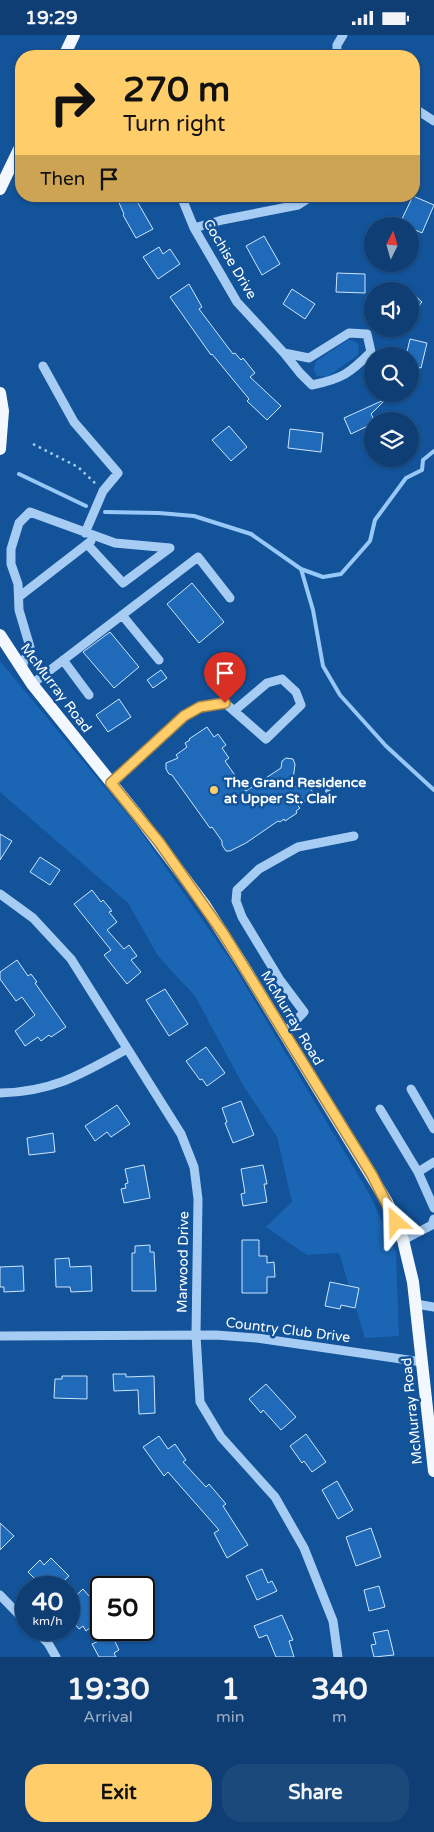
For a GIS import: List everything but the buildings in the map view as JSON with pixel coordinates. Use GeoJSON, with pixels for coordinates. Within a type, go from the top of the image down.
{"type":"FeatureCollection","features":[{"type":"Feature","properties":{"kind":"main road"},"geometry":{"type":"LineString","coordinates":[[67,50],[74,35]]}},
{"type":"Feature","properties":{"kind":"main road"},"geometry":{"type":"LineString","coordinates":[[0,189],[15,158]]}},
{"type":"Feature","properties":{"kind":"main road"},"geometry":{"type":"LineString","coordinates":[[0,393],[3,427],[0,449]]}},
{"type":"Feature","properties":{"kind":"main road","name":"McMurray Road"},"geometry":{"type":"LineString","coordinates":[[0,635],[32,684],[154,836],[204,904],[239,958],[387,1202],[403,1240],[410,1268],[416,1304],[434,1471]]}},
{"type":"Feature","properties":{"kind":"street"},"geometry":{"type":"LineString","coordinates":[[420,112],[434,121]]}},
{"type":"Feature","properties":{"kind":"street","name":"Cochise Drive"},"geometry":{"type":"LineString","coordinates":[[183,202],[194,228],[237,302],[312,385],[334,381],[354,369],[371,352],[367,334],[349,333],[309,358],[284,353]]}},
{"type":"Feature","properties":{"kind":"street"},"geometry":{"type":"LineString","coordinates":[[194,228],[222,220],[298,205],[303,202]]}},
{"type":"Feature","properties":{"kind":"street"},"geometry":{"type":"LineString","coordinates":[[43,366],[74,422],[118,473],[103,491],[85,533]]}},
{"type":"Feature","properties":{"kind":"street"},"geometry":{"type":"LineString","coordinates":[[21,669],[30,647],[20,610],[18,584],[11,564],[11,549],[18,523],[30,512],[115,543],[170,548],[123,583],[87,544]]}},
{"type":"Feature","properties":{"kind":"street"},"geometry":{"type":"LineString","coordinates":[[20,596],[96,537]]}},
{"type":"Feature","properties":{"kind":"street"},"geometry":{"type":"LineString","coordinates":[[32,684],[198,557],[230,598]]}},
{"type":"Feature","properties":{"kind":"street"},"geometry":{"type":"LineString","coordinates":[[122,615],[159,660]]}},
{"type":"Feature","properties":{"kind":"street"},"geometry":{"type":"LineString","coordinates":[[63,660],[89,695]]}},
{"type":"Feature","properties":{"kind":"street"},"geometry":{"type":"LineString","coordinates":[[111,783],[184,716],[200,707],[225,703],[234,711],[266,739],[301,705],[296,692],[282,679],[267,683],[234,711]]}},
{"type":"Feature","properties":{"kind":"street"},"geometry":{"type":"LineString","coordinates":[[284,1033],[304,1011],[280,980],[242,917],[236,901],[237,890],[259,869],[298,847],[354,836]]}},
{"type":"Feature","properties":{"kind":"street","name":"Marwood Drive"},"geometry":{"type":"LineString","coordinates":[[0,894],[33,918],[71,959],[181,1135],[194,1167],[198,1199],[196,1335],[200,1402],[221,1437],[275,1497],[304,1548],[333,1621],[338,1657]]}},
{"type":"Feature","properties":{"kind":"street"},"geometry":{"type":"LineString","coordinates":[[0,1093],[20,1093],[44,1089],[82,1074],[127,1049]]}},
{"type":"Feature","properties":{"kind":"street"},"geometry":{"type":"LineString","coordinates":[[411,1089],[434,1129]]}},
{"type":"Feature","properties":{"kind":"street"},"geometry":{"type":"LineString","coordinates":[[380,1109],[418,1172],[434,1208]]}},
{"type":"Feature","properties":{"kind":"street"},"geometry":{"type":"LineString","coordinates":[[418,1172],[434,1162]]}},
{"type":"Feature","properties":{"kind":"street"},"geometry":{"type":"LineString","coordinates":[[403,1240],[432,1225],[434,1219]]}},
{"type":"Feature","properties":{"kind":"street"},"geometry":{"type":"LineString","coordinates":[[416,1304],[434,1307]]}},
{"type":"Feature","properties":{"kind":"street","name":"Country Club Drive"},"geometry":{"type":"LineString","coordinates":[[0,1336],[196,1335],[257,1338],[422,1362]]}},
{"type":"Feature","properties":{"kind":"street"},"geometry":{"type":"LineString","coordinates":[[0,1595],[15,1611]]}},
{"type":"Feature","properties":{"kind":"street"},"geometry":{"type":"LineString","coordinates":[[46,1641],[56,1657]]}},
{"type":"Feature","properties":{"kind":"path"},"geometry":{"type":"LineString","coordinates":[[33,444],[78,467],[103,491]]}},
{"type":"Feature","properties":{"kind":"shaded area"},"geometry":{"type":"Polygon","coordinates":[[[348,340],[354,341],[359,345],[358,355],[327,377],[317,376],[314,370],[316,361],[348,340]]]}},
{"type":"Feature","properties":{"kind":"shaded area"},"geometry":{"type":"Polygon","coordinates":[[[0,661],[136,825],[229,958],[370,1195],[396,1253],[399,1336],[365,1338],[339,1253],[307,1255],[266,1227],[292,1202],[277,1137],[243,1085],[195,996],[158,956],[128,903],[0,792],[0,661]]]}},
{"type":"Feature","properties":{"kind":"waterway"},"geometry":{"type":"LineString","coordinates":[[301,569],[323,577],[341,574],[370,541],[375,520],[406,478],[422,470],[423,460],[434,451]]}},
{"type":"Feature","properties":{"kind":"waterway"},"geometry":{"type":"LineString","coordinates":[[19,474],[86,506]]}},
{"type":"Feature","properties":{"kind":"waterway"},"geometry":{"type":"LineString","coordinates":[[105,512],[194,516],[251,534],[301,569],[313,610],[323,666],[340,695],[386,746],[434,790]]}},
{"type":"Feature","properties":{"kind":"waterway"},"geometry":{"type":"LineString","coordinates":[[327,791],[338,780]]}},
{"type":"Feature","properties":{"kind":"place","name":"The Grand Residence at Upper St. Clair"},"geometry":{"type":"Point","coordinates":[214,790]}},
{"type":"Feature","properties":{"kind":"route"},"geometry":{"type":"LineString","coordinates":[[225,703],[200,707],[184,716],[111,783],[159,842],[223,933],[332,1113],[372,1175],[396,1222]]}}]}
